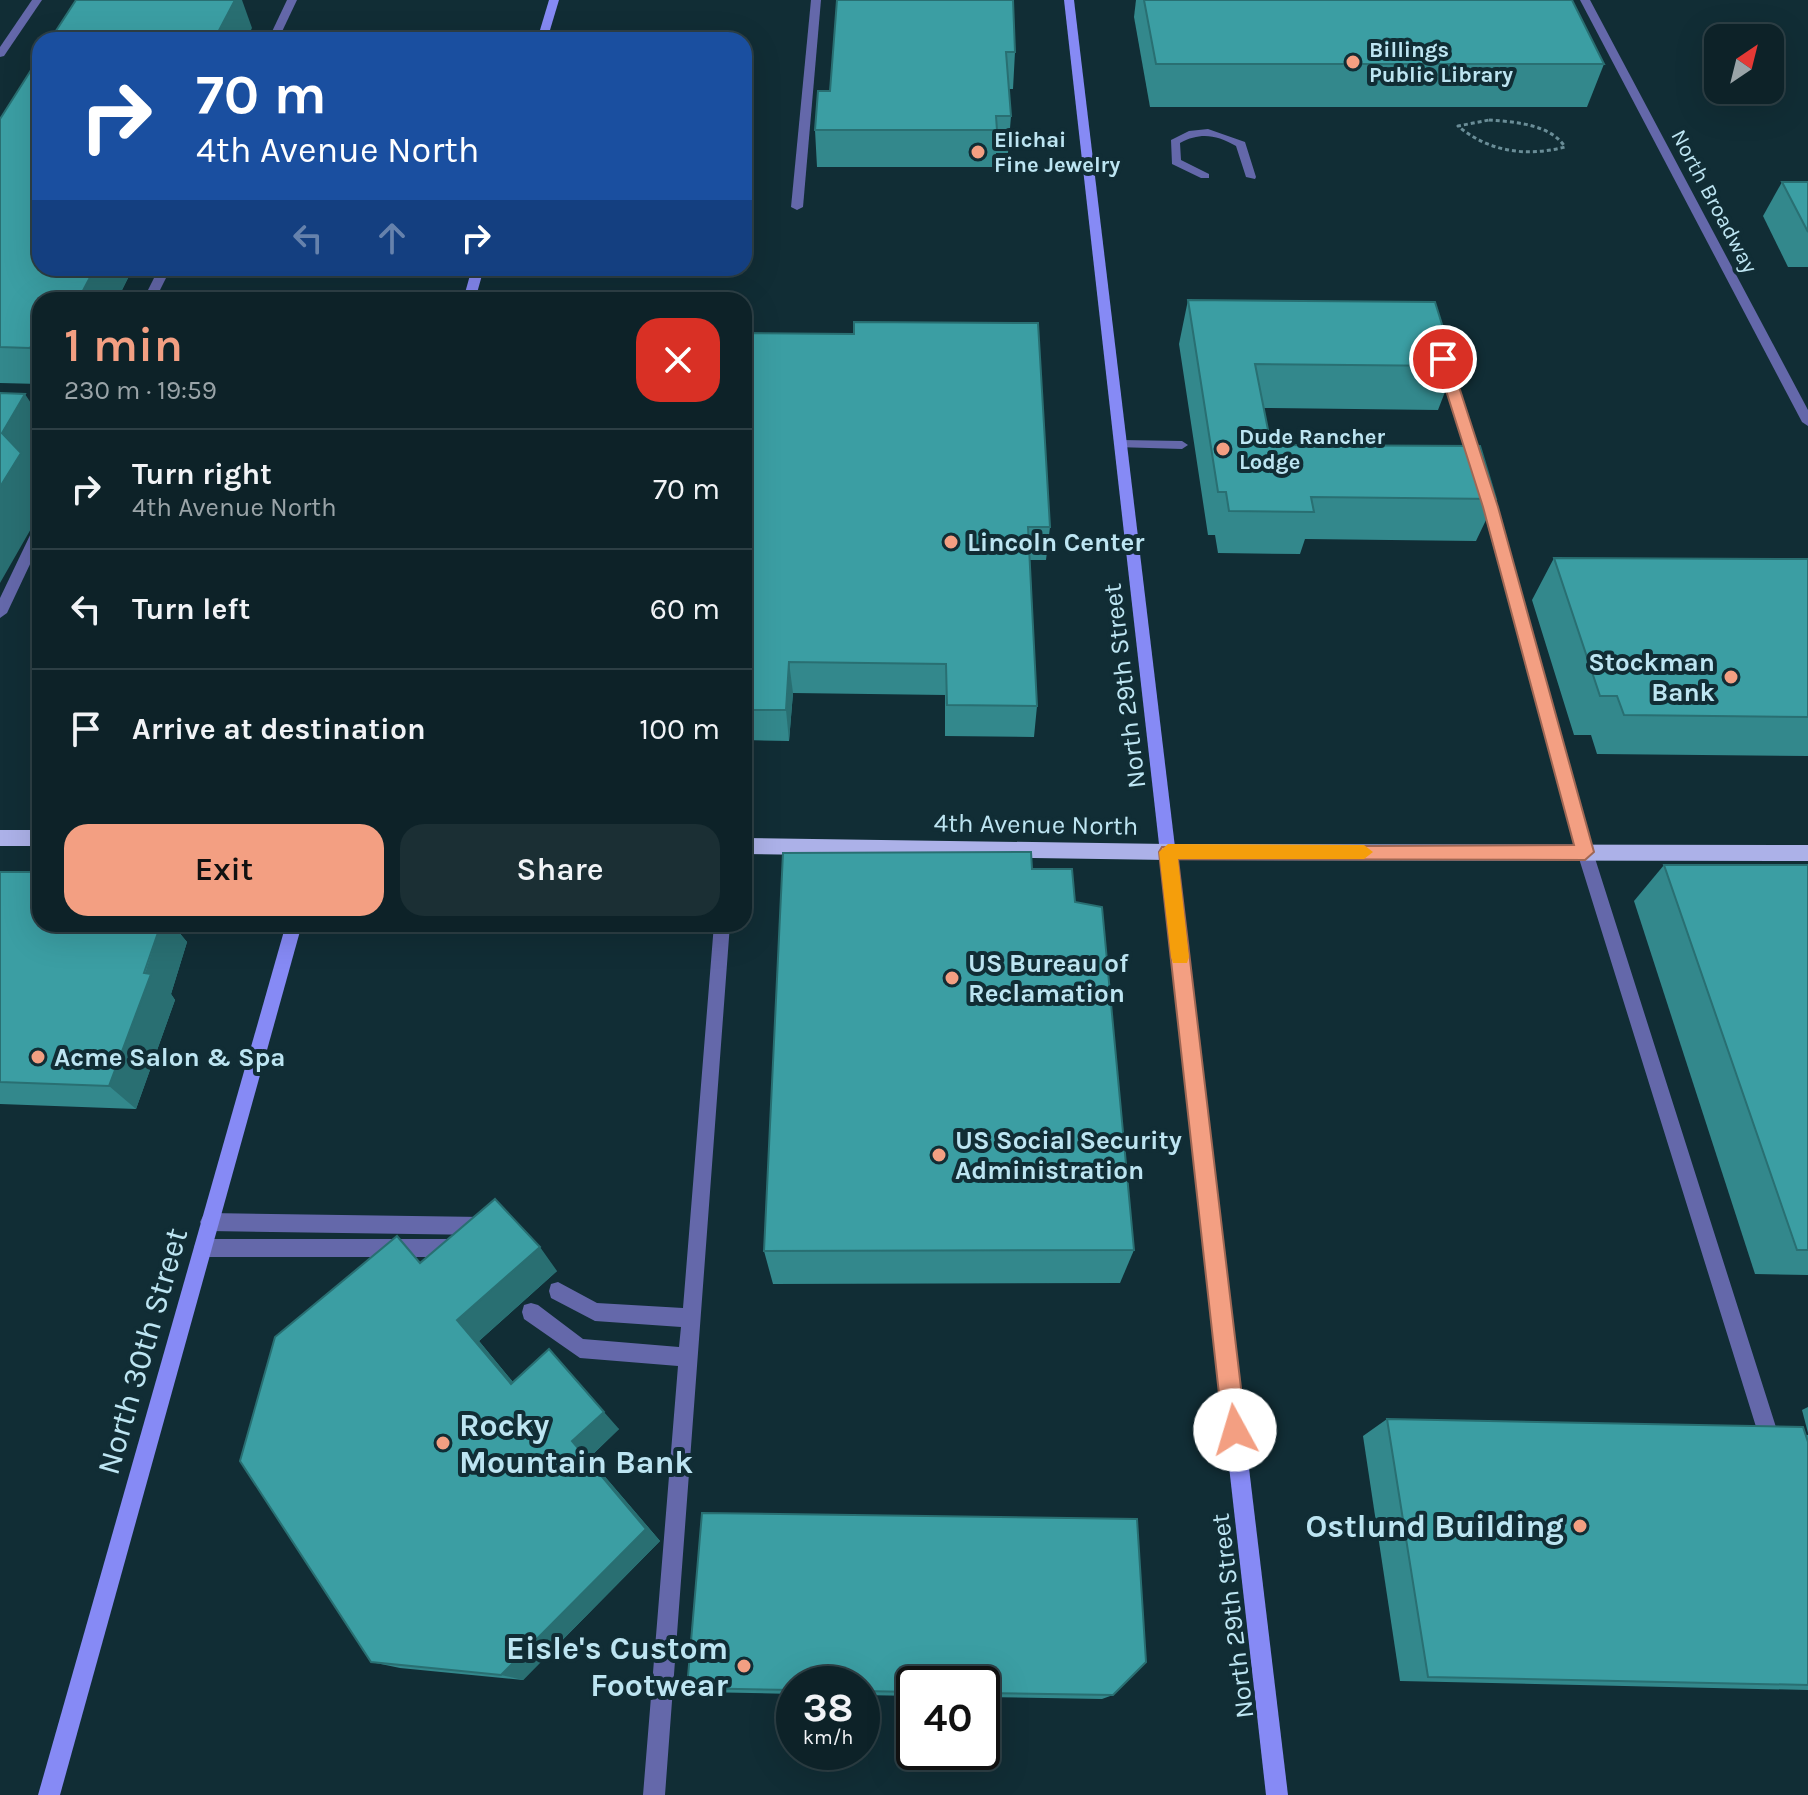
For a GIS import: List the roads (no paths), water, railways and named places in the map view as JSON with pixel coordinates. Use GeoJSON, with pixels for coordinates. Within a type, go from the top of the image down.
{"type":"FeatureCollection","features":[{"type":"Feature","properties":{"kind":"main road"},"geometry":{"type":"LineString","coordinates":[[0,838],[32,838]]}},
{"type":"Feature","properties":{"kind":"main road","name":"4th Avenue North"},"geometry":{"type":"LineString","coordinates":[[752,846],[1168,852],[1808,853]]}},
{"type":"Feature","properties":{"kind":"street"},"geometry":{"type":"LineString","coordinates":[[0,54],[37,0]]}},
{"type":"Feature","properties":{"kind":"street"},"geometry":{"type":"LineString","coordinates":[[277,32],[292,0]]}},
{"type":"Feature","properties":{"kind":"street"},"geometry":{"type":"LineString","coordinates":[[544,32],[554,0]]}},
{"type":"Feature","properties":{"kind":"street"},"geometry":{"type":"LineString","coordinates":[[797,207],[816,0]]}},
{"type":"Feature","properties":{"kind":"street","name":"North 29th Street"},"geometry":{"type":"LineString","coordinates":[[1069,0],[1277,1795]]}},
{"type":"Feature","properties":{"kind":"street","name":"North Broadway"},"geometry":{"type":"LineString","coordinates":[[1585,0],[1808,422]]}},
{"type":"Feature","properties":{"kind":"street"},"geometry":{"type":"LineString","coordinates":[[1205,176],[1176,162],[1175,142],[1193,131],[1220,133],[1241,144],[1251,177]]}},
{"type":"Feature","properties":{"kind":"street"},"geometry":{"type":"LineString","coordinates":[[1443,359],[1476,462],[1585,852],[1775,1456]]}},
{"type":"Feature","properties":{"kind":"street"},"geometry":{"type":"LineString","coordinates":[[1121,444],[1182,445]]}},
{"type":"Feature","properties":{"kind":"street"},"geometry":{"type":"LineString","coordinates":[[1449,448],[1476,462]]}},
{"type":"Feature","properties":{"kind":"street"},"geometry":{"type":"LineString","coordinates":[[0,613],[32,546]]}},
{"type":"Feature","properties":{"kind":"street","name":"North 30th Street"},"geometry":{"type":"LineString","coordinates":[[49,1795],[292,932]]}},
{"type":"Feature","properties":{"kind":"street"},"geometry":{"type":"LineString","coordinates":[[654,1795],[721,932]]}},
{"type":"Feature","properties":{"kind":"street"},"geometry":{"type":"LineString","coordinates":[[209,1222],[497,1226]]}},
{"type":"Feature","properties":{"kind":"street"},"geometry":{"type":"LineString","coordinates":[[203,1248],[471,1248]]}},
{"type":"Feature","properties":{"kind":"street"},"geometry":{"type":"LineString","coordinates":[[558,1291],[595,1312],[691,1318]]}},
{"type":"Feature","properties":{"kind":"street"},"geometry":{"type":"LineString","coordinates":[[531,1312],[580,1348],[688,1357]]}},
{"type":"Feature","properties":{"kind":"place","name":"Billings Public Library"},"geometry":{"type":"Point","coordinates":[1353,62]}},
{"type":"Feature","properties":{"kind":"place","name":"Elichai Fine Jewelry"},"geometry":{"type":"Point","coordinates":[978,152]}},
{"type":"Feature","properties":{"kind":"place","name":"Dude Rancher Lodge"},"geometry":{"type":"Point","coordinates":[1223,449]}},
{"type":"Feature","properties":{"kind":"place","name":"Lincoln Center"},"geometry":{"type":"Point","coordinates":[951,542]}},
{"type":"Feature","properties":{"kind":"place","name":"Stockman Bank"},"geometry":{"type":"Point","coordinates":[1731,677]}},
{"type":"Feature","properties":{"kind":"place","name":"US Bureau of Reclamation"},"geometry":{"type":"Point","coordinates":[952,978]}},
{"type":"Feature","properties":{"kind":"place","name":"Acme Salon & Spa"},"geometry":{"type":"Point","coordinates":[38,1057]}},
{"type":"Feature","properties":{"kind":"place","name":"US Social Security Administration"},"geometry":{"type":"Point","coordinates":[939,1155]}},
{"type":"Feature","properties":{"kind":"place","name":"Rocky Mountain Bank"},"geometry":{"type":"Point","coordinates":[443,1443]}},
{"type":"Feature","properties":{"kind":"place","name":"Ostlund Building"},"geometry":{"type":"Point","coordinates":[1580,1526]}},
{"type":"Feature","properties":{"kind":"place","name":"Eisle's Custom Footwear"},"geometry":{"type":"Point","coordinates":[744,1666]}}]}
